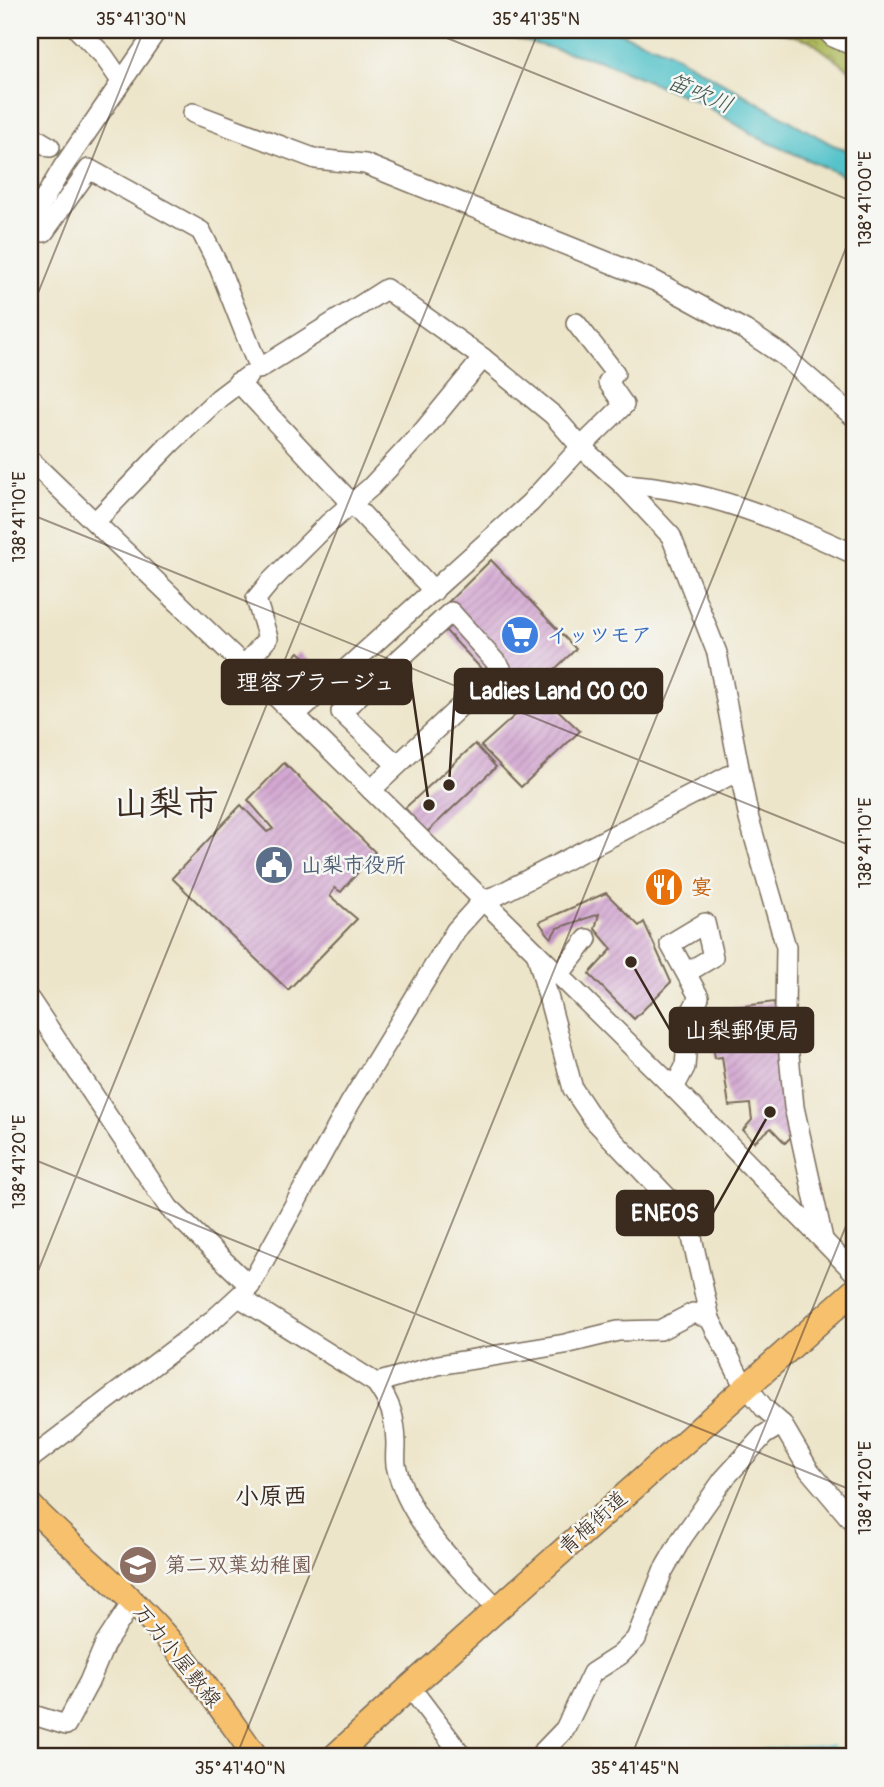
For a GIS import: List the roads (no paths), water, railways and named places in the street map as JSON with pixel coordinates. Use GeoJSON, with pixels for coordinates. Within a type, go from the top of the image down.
{"type":"FeatureCollection","features":[{"type":"Feature","properties":{"kind":"main road","name":"青梅街道"},"geometry":{"type":"LineString","coordinates":[[334,1757],[410,1686],[854,1291]]}},
{"type":"Feature","properties":{"kind":"main road","name":"万力小屋敷線"},"geometry":{"type":"LineString","coordinates":[[30,1505],[62,1539],[133,1601],[160,1630],[256,1757]]}},
{"type":"Feature","properties":{"kind":"street"},"geometry":{"type":"LineString","coordinates":[[78,30],[125,77]]}},
{"type":"Feature","properties":{"kind":"street"},"geometry":{"type":"LineString","coordinates":[[157,30],[64,167],[30,223],[44,232],[89,169],[201,231],[219,267],[259,369]]}},
{"type":"Feature","properties":{"kind":"street"},"geometry":{"type":"LineString","coordinates":[[826,30],[833,37],[854,46]]}},
{"type":"Feature","properties":{"kind":"street"},"geometry":{"type":"LineString","coordinates":[[193,113],[316,159],[365,164],[655,281],[745,330],[784,356],[854,417]]}},
{"type":"Feature","properties":{"kind":"street"},"geometry":{"type":"LineString","coordinates":[[30,135],[50,147]]}},
{"type":"Feature","properties":{"kind":"street"},"geometry":{"type":"LineString","coordinates":[[95,522],[172,443],[238,383],[386,289],[483,358],[553,415],[671,536],[717,653],[749,819],[786,947],[785,1013],[794,1107],[823,1240]]}},
{"type":"Feature","properties":{"kind":"street"},"geometry":{"type":"LineString","coordinates":[[295,715],[530,503],[624,405],[608,382],[615,373],[576,323]]}},
{"type":"Feature","properties":{"kind":"street"},"geometry":{"type":"LineString","coordinates":[[244,666],[268,638],[256,599],[352,502],[371,487],[424,430],[483,358]]}},
{"type":"Feature","properties":{"kind":"street"},"geometry":{"type":"LineString","coordinates":[[238,383],[434,591]]}},
{"type":"Feature","properties":{"kind":"street"},"geometry":{"type":"LineString","coordinates":[[30,460],[295,715],[674,1088],[854,1272]]}},
{"type":"Feature","properties":{"kind":"street"},"geometry":{"type":"LineString","coordinates":[[622,484],[658,486],[722,500],[801,530],[854,554]]}},
{"type":"Feature","properties":{"kind":"street"},"geometry":{"type":"LineString","coordinates":[[371,790],[501,668],[451,612],[341,712],[397,765]]}},
{"type":"Feature","properties":{"kind":"street"},"geometry":{"type":"LineString","coordinates":[[30,1459],[214,1319],[244,1291],[349,1105],[456,930],[483,900],[498,895],[738,771]]}},
{"type":"Feature","properties":{"kind":"street"},"geometry":{"type":"LineString","coordinates":[[559,975],[587,939]]}},
{"type":"Feature","properties":{"kind":"street"},"geometry":{"type":"LineString","coordinates":[[537,954],[573,1089],[593,1119],[688,1219],[710,1319],[746,1386],[782,1424],[809,1470],[854,1523]]}},
{"type":"Feature","properties":{"kind":"street"},"geometry":{"type":"LineString","coordinates":[[674,1088],[685,1067],[690,1016],[699,997],[686,973]]}},
{"type":"Feature","properties":{"kind":"street"},"geometry":{"type":"LineString","coordinates":[[30,1000],[169,1208],[244,1291],[376,1383],[391,1403],[396,1465],[414,1510],[437,1543],[498,1609]]}},
{"type":"Feature","properties":{"kind":"street"},"geometry":{"type":"LineString","coordinates":[[376,1383],[438,1365],[565,1345],[618,1331],[660,1330],[693,1313],[710,1319]]}},
{"type":"Feature","properties":{"kind":"street"},"geometry":{"type":"LineString","coordinates":[[538,1757],[565,1729],[592,1673],[620,1655],[636,1639],[663,1572],[723,1480],[764,1436],[782,1424]]}},
{"type":"Feature","properties":{"kind":"street"},"geometry":{"type":"LineString","coordinates":[[30,1714],[66,1725],[105,1644],[133,1601]]}},
{"type":"Feature","properties":{"kind":"street"},"geometry":{"type":"LineString","coordinates":[[410,1686],[463,1757]]}},
{"type":"Feature","properties":{"kind":"water","name":"笛吹川"},"geometry":{"type":"Polygon","coordinates":[[[482,30],[612,30],[665,50],[833,145],[854,152],[854,194],[853,180],[759,138],[701,103],[601,61],[482,30]]]}},
{"type":"Feature","properties":{"kind":"waterway"},"geometry":{"type":"LineString","coordinates":[[744,1757],[761,1751],[832,1747]]}},
{"type":"Feature","properties":{"kind":"place","name":"イッツモア"},"geometry":{"type":"Point","coordinates":[520,635]}},
{"type":"Feature","properties":{"kind":"place","name":"Ladies Land CO CO"},"geometry":{"type":"Point","coordinates":[449,785]}},
{"type":"Feature","properties":{"kind":"place","name":"理容プラージュ"},"geometry":{"type":"Point","coordinates":[429,805]}},
{"type":"Feature","properties":{"kind":"place","name":"山梨市役所"},"geometry":{"type":"Point","coordinates":[274,865]}},
{"type":"Feature","properties":{"kind":"place","name":"宴"},"geometry":{"type":"Point","coordinates":[664,887]}},
{"type":"Feature","properties":{"kind":"place","name":"山梨郵便局"},"geometry":{"type":"Point","coordinates":[631,962]}},
{"type":"Feature","properties":{"kind":"place","name":"ENEOS"},"geometry":{"type":"Point","coordinates":[770,1112]}},
{"type":"Feature","properties":{"kind":"place","name":"第二双葉幼稚園"},"geometry":{"type":"Point","coordinates":[138,1565]}},
{"type":"Feature","properties":{"kind":"district","name":"山梨市"},"geometry":{"type":"Point","coordinates":[166,804]}},
{"type":"Feature","properties":{"kind":"district","name":"小原西"},"geometry":{"type":"Point","coordinates":[271,1496]}}]}
